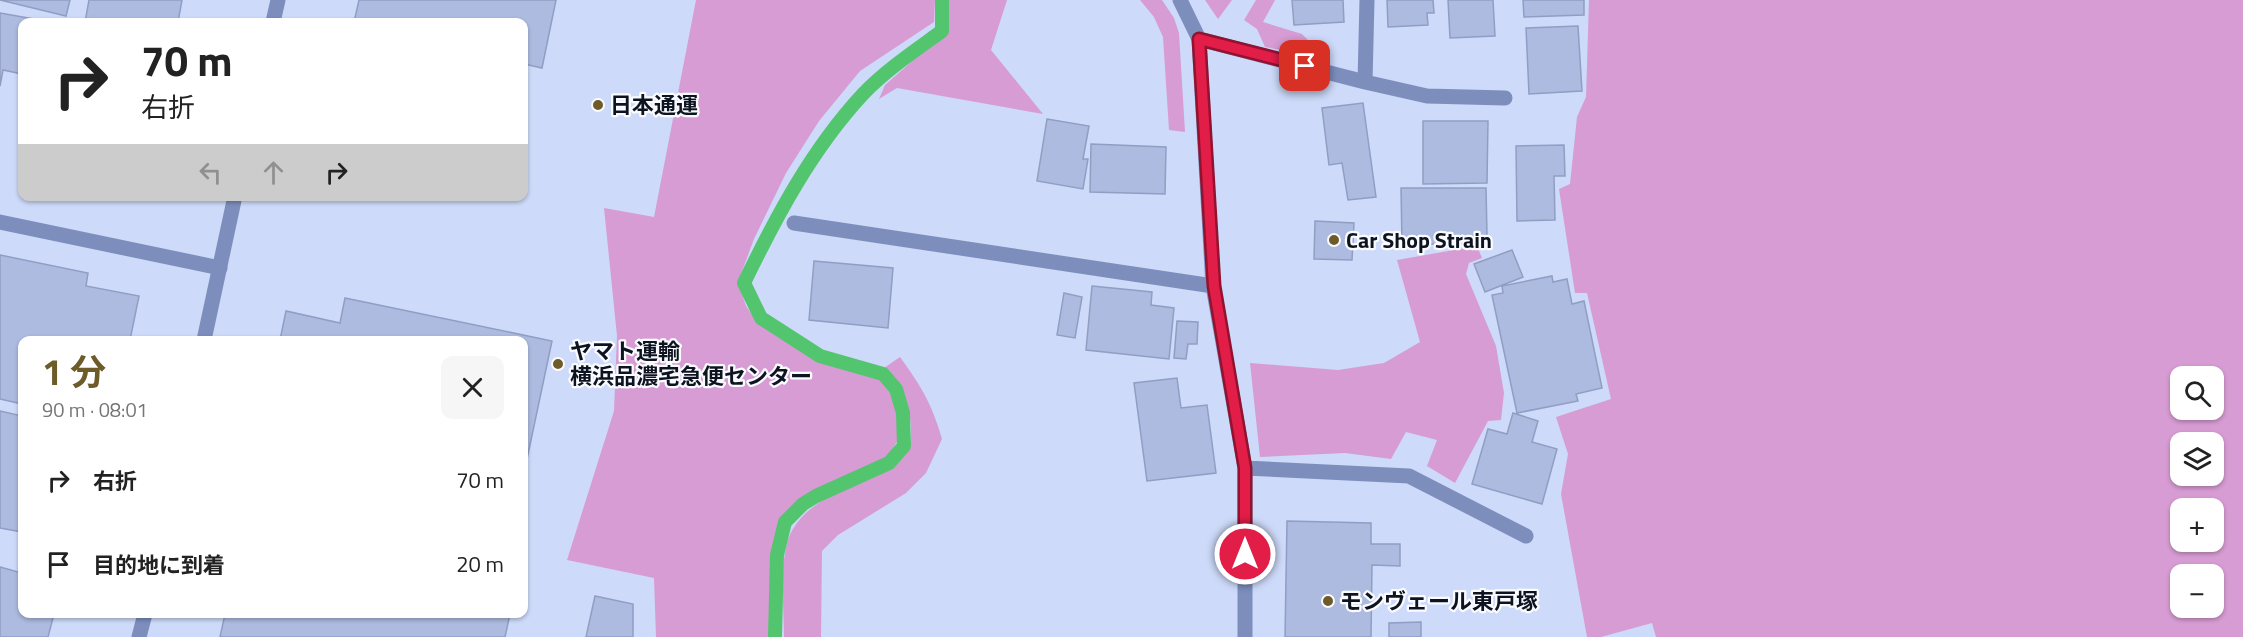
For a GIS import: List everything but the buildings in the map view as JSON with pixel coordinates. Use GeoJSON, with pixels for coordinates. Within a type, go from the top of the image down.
{"type":"FeatureCollection","features":[{"type":"Feature","properties":{"kind":"street"},"geometry":{"type":"LineString","coordinates":[[274,18],[278,0]]}},
{"type":"Feature","properties":{"kind":"street"},"geometry":{"type":"LineString","coordinates":[[1180,0],[1199,39],[1214,286],[1245,468],[1245,637]]}},
{"type":"Feature","properties":{"kind":"street"},"geometry":{"type":"LineString","coordinates":[[1365,82],[1367,0]]}},
{"type":"Feature","properties":{"kind":"street"},"geometry":{"type":"LineString","coordinates":[[1199,39],[1427,96],[1505,98]]}},
{"type":"Feature","properties":{"kind":"street"},"geometry":{"type":"LineString","coordinates":[[205,336],[234,201]]}},
{"type":"Feature","properties":{"kind":"street"},"geometry":{"type":"LineString","coordinates":[[0,222],[220,268]]}},
{"type":"Feature","properties":{"kind":"street"},"geometry":{"type":"LineString","coordinates":[[794,224],[1214,286]]}},
{"type":"Feature","properties":{"kind":"street"},"geometry":{"type":"LineString","coordinates":[[1245,468],[1409,476],[1526,536]]}},
{"type":"Feature","properties":{"kind":"street"},"geometry":{"type":"LineString","coordinates":[[139,637],[143,618]]}},
{"type":"Feature","properties":{"kind":"shaded area"},"geometry":{"type":"Polygon","coordinates":[[[696,0],[935,0],[934,22],[860,71],[819,121],[786,173],[754,239],[738,282],[746,306],[758,323],[817,361],[879,378],[890,392],[898,413],[897,442],[886,458],[812,493],[793,505],[778,524],[772,556],[770,637],[656,637],[654,578],[567,560],[614,411],[617,336],[604,208],[654,217],[696,0]]]}},
{"type":"Feature","properties":{"kind":"shaded area"},"geometry":{"type":"Polygon","coordinates":[[[944,0],[1007,0],[991,50],[1043,114],[897,88],[879,99],[885,85],[945,32],[944,0]]]}},
{"type":"Feature","properties":{"kind":"shaded area"},"geometry":{"type":"Polygon","coordinates":[[[1140,0],[1162,0],[1174,18],[1179,33],[1185,132],[1169,130],[1163,37],[1154,17],[1140,0]]]}},
{"type":"Feature","properties":{"kind":"shaded area"},"geometry":{"type":"Polygon","coordinates":[[[1205,0],[1232,0],[1218,19],[1205,0]]]}},
{"type":"Feature","properties":{"kind":"shaded area"},"geometry":{"type":"Polygon","coordinates":[[[1256,0],[1275,0],[1263,22],[1302,34],[1313,45],[1311,56],[1265,47],[1257,29],[1244,20],[1256,0]]]}},
{"type":"Feature","properties":{"kind":"shaded area"},"geometry":{"type":"Polygon","coordinates":[[[1589,0],[2243,0],[2243,637],[1656,637],[1652,623],[1601,637],[1587,637],[1561,494],[1568,454],[1556,417],[1611,399],[1587,293],[1575,293],[1559,189],[1570,184],[1577,117],[1586,97],[1589,0]]]}},
{"type":"Feature","properties":{"kind":"shaded area"},"geometry":{"type":"Polygon","coordinates":[[[1477,246],[1482,258],[1469,263],[1466,274],[1496,346],[1504,393],[1501,420],[1488,421],[1455,483],[1427,466],[1437,440],[1406,432],[1391,459],[1345,453],[1260,457],[1250,363],[1338,370],[1384,363],[1420,342],[1397,260],[1477,246]]]}},
{"type":"Feature","properties":{"kind":"shaded area"},"geometry":{"type":"Polygon","coordinates":[[[900,357],[925,396],[942,439],[926,473],[906,493],[838,535],[822,551],[821,637],[784,637],[785,552],[793,529],[809,510],[819,503],[891,467],[899,462],[907,452],[911,432],[909,412],[899,389],[884,368],[900,357]]]}},
{"type":"Feature","properties":{"kind":"waterway"},"geometry":{"type":"LineString","coordinates":[[775,637],[777,555],[785,522],[803,504],[816,496],[889,463],[904,446],[903,413],[896,389],[883,374],[820,356],[761,318],[744,283],[797,184],[845,115],[881,77],[942,31],[942,0]]}},
{"type":"Feature","properties":{"kind":"place","name":"日本通運"},"geometry":{"type":"Point","coordinates":[598,105]}},
{"type":"Feature","properties":{"kind":"place","name":"Car Shop Strain"},"geometry":{"type":"Point","coordinates":[1334,240]}},
{"type":"Feature","properties":{"kind":"place","name":"ヤマト運輸 横浜品濃宅急便センター"},"geometry":{"type":"Point","coordinates":[558,364]}},
{"type":"Feature","properties":{"kind":"place","name":"モンヴェール東戸塚"},"geometry":{"type":"Point","coordinates":[1328,601]}},
{"type":"Feature","properties":{"kind":"route"},"geometry":{"type":"LineString","coordinates":[[1245,554],[1245,468],[1214,286],[1199,39],[1305,66]]}}]}
